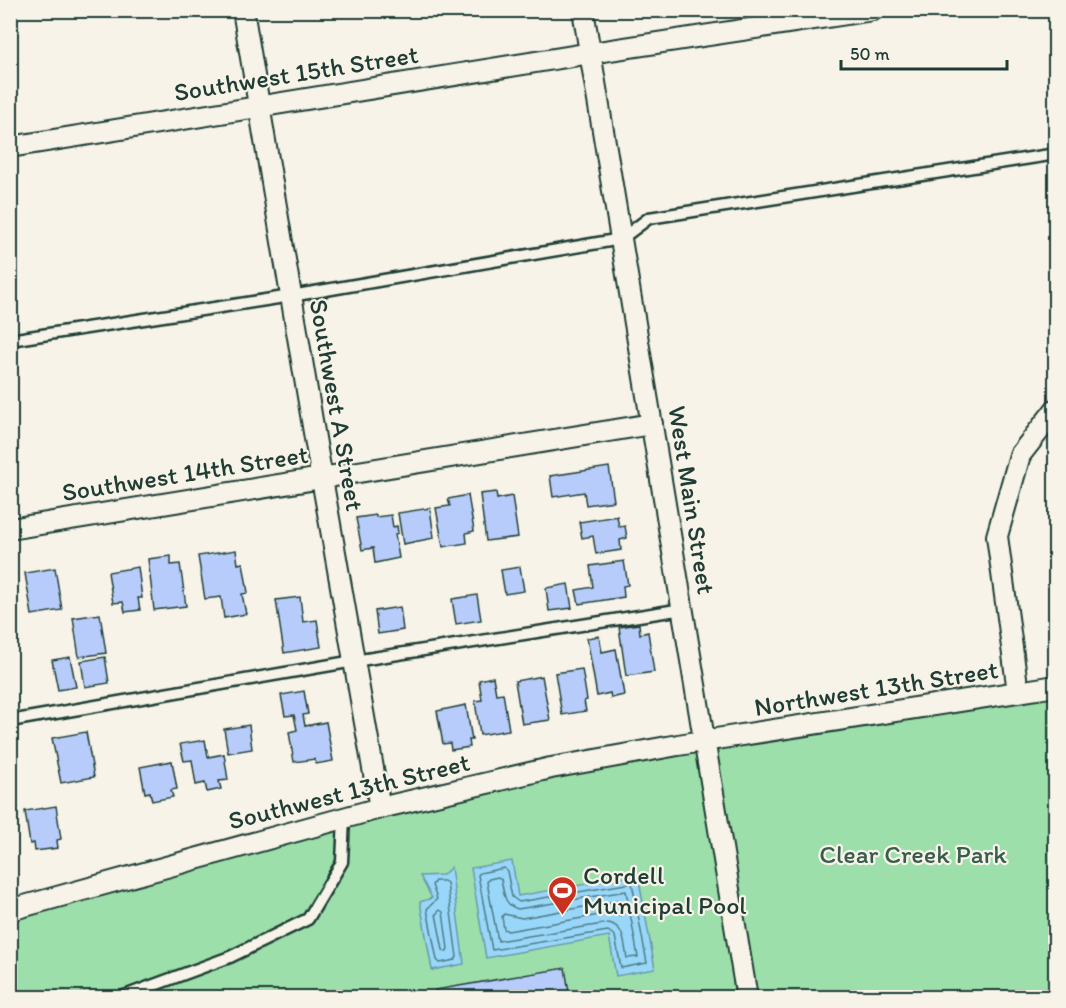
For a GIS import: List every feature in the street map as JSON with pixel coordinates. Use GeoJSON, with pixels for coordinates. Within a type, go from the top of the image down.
{"type":"FeatureCollection","features":[{"type":"Feature","properties":{"kind":"street","name":"Southwest A Street"},"geometry":{"type":"LineString","coordinates":[[243,10],[380,808]]}},
{"type":"Feature","properties":{"kind":"street","name":"West Main Street"},"geometry":{"type":"LineString","coordinates":[[583,10],[747,998]]}},
{"type":"Feature","properties":{"kind":"street","name":"Southwest 15th Street"},"geometry":{"type":"LineString","coordinates":[[10,147],[873,10]]}},
{"type":"Feature","properties":{"kind":"street"},"geometry":{"type":"LineString","coordinates":[[1018,692],[997,536],[1020,455],[1056,409]]}},
{"type":"Feature","properties":{"kind":"street","name":"Southwest 14th Street"},"geometry":{"type":"LineString","coordinates":[[10,529],[652,424]]}},
{"type":"Feature","properties":{"kind":"street","name":"Northwest 13th Street"},"geometry":{"type":"LineString","coordinates":[[705,742],[1056,686]]}},
{"type":"Feature","properties":{"kind":"street","name":"Southwest 13th Street"},"geometry":{"type":"LineString","coordinates":[[10,910],[380,808],[551,768],[705,742]]}},
{"type":"Feature","properties":{"kind":"lane"},"geometry":{"type":"LineString","coordinates":[[10,340],[291,296],[621,239],[649,218],[1056,154]]}},
{"type":"Feature","properties":{"kind":"lane"},"geometry":{"type":"LineString","coordinates":[[10,721],[354,661],[682,609]]}},
{"type":"Feature","properties":{"kind":"lane"},"geometry":{"type":"LineString","coordinates":[[119,998],[230,957],[308,919],[342,862],[344,818]]}},
{"type":"Feature","properties":{"kind":"green space","name":"Clear Creek Park"},"geometry":{"type":"Polygon","coordinates":[[[1055,686],[1055,997],[11,998],[11,910],[380,808],[1055,686]]]}},
{"type":"Feature","properties":{"kind":"water","name":"Cordell Municipal Pool"},"geometry":{"type":"Polygon","coordinates":[[[512,861],[518,896],[638,875],[655,969],[616,976],[609,936],[486,958],[471,868],[512,861]]]}},
{"type":"Feature","properties":{"kind":"water"},"geometry":{"type":"Polygon","coordinates":[[[451,867],[464,964],[432,970],[420,902],[432,898],[420,876],[443,875],[451,867]]]}},
{"type":"Feature","properties":{"kind":"building"},"geometry":{"type":"Polygon","coordinates":[[[609,467],[614,501],[586,505],[584,492],[553,497],[550,476],[609,467]]]}},
{"type":"Feature","properties":{"kind":"building"},"geometry":{"type":"Polygon","coordinates":[[[496,492],[497,499],[512,496],[518,537],[486,541],[480,494],[496,492]]]}},
{"type":"Feature","properties":{"kind":"building"},"geometry":{"type":"Polygon","coordinates":[[[468,495],[474,531],[466,533],[467,543],[443,547],[436,508],[450,506],[448,499],[468,495]]]}},
{"type":"Feature","properties":{"kind":"building"},"geometry":{"type":"Polygon","coordinates":[[[430,508],[434,538],[403,544],[398,513],[430,508]]]}},
{"type":"Feature","properties":{"kind":"building"},"geometry":{"type":"Polygon","coordinates":[[[376,515],[376,517],[391,515],[393,527],[397,526],[398,533],[395,534],[399,558],[375,563],[373,548],[362,550],[356,518],[376,515]]]}},
{"type":"Feature","properties":{"kind":"building"},"geometry":{"type":"Polygon","coordinates":[[[617,516],[619,527],[625,526],[627,538],[620,540],[621,550],[596,554],[593,536],[582,538],[579,522],[617,516]]]}},
{"type":"Feature","properties":{"kind":"building"},"geometry":{"type":"Polygon","coordinates":[[[236,550],[238,564],[243,563],[248,593],[242,594],[246,614],[224,618],[221,597],[205,599],[198,556],[236,550]]]}},
{"type":"Feature","properties":{"kind":"building"},"geometry":{"type":"Polygon","coordinates":[[[171,556],[171,565],[180,564],[186,606],[154,610],[148,559],[171,556]]]}},
{"type":"Feature","properties":{"kind":"building"},"geometry":{"type":"Polygon","coordinates":[[[624,561],[628,585],[623,586],[624,597],[579,604],[576,590],[593,587],[590,566],[624,561]]]}},
{"type":"Feature","properties":{"kind":"building"},"geometry":{"type":"Polygon","coordinates":[[[138,567],[142,598],[138,598],[140,610],[125,612],[123,602],[113,603],[108,572],[138,567]]]}},
{"type":"Feature","properties":{"kind":"building"},"geometry":{"type":"Polygon","coordinates":[[[520,567],[524,591],[505,594],[501,570],[520,567]]]}},
{"type":"Feature","properties":{"kind":"building"},"geometry":{"type":"Polygon","coordinates":[[[55,568],[62,610],[32,615],[25,573],[55,568]]]}},
{"type":"Feature","properties":{"kind":"building"},"geometry":{"type":"Polygon","coordinates":[[[568,584],[572,608],[549,611],[546,588],[568,584]]]}},
{"type":"Feature","properties":{"kind":"building"},"geometry":{"type":"Polygon","coordinates":[[[477,595],[481,620],[456,624],[452,599],[477,595]]]}},
{"type":"Feature","properties":{"kind":"building"},"geometry":{"type":"Polygon","coordinates":[[[300,597],[303,622],[317,620],[321,647],[284,653],[276,600],[300,597]]]}},
{"type":"Feature","properties":{"kind":"building"},"geometry":{"type":"Polygon","coordinates":[[[400,607],[403,630],[378,634],[375,611],[400,607]]]}},
{"type":"Feature","properties":{"kind":"building"},"geometry":{"type":"Polygon","coordinates":[[[100,614],[106,653],[79,657],[73,618],[100,614]]]}},
{"type":"Feature","properties":{"kind":"building"},"geometry":{"type":"Polygon","coordinates":[[[639,624],[640,634],[648,632],[654,672],[626,676],[619,627],[639,624]]]}},
{"type":"Feature","properties":{"kind":"building"},"geometry":{"type":"Polygon","coordinates":[[[599,636],[602,652],[616,649],[624,695],[611,698],[610,693],[597,696],[587,638],[599,636]]]}},
{"type":"Feature","properties":{"kind":"building"},"geometry":{"type":"Polygon","coordinates":[[[70,657],[76,687],[58,690],[52,660],[70,657]]]}},
{"type":"Feature","properties":{"kind":"building"},"geometry":{"type":"Polygon","coordinates":[[[105,657],[109,683],[85,687],[81,661],[105,657]]]}},
{"type":"Feature","properties":{"kind":"building"},"geometry":{"type":"Polygon","coordinates":[[[582,669],[587,700],[584,701],[586,711],[562,715],[555,673],[582,669]]]}},
{"type":"Feature","properties":{"kind":"building"},"geometry":{"type":"Polygon","coordinates":[[[542,676],[550,720],[522,724],[515,681],[542,676]]]}},
{"type":"Feature","properties":{"kind":"building"},"geometry":{"type":"Polygon","coordinates":[[[493,677],[496,694],[503,693],[509,730],[480,735],[475,701],[482,700],[479,680],[493,677]]]}},
{"type":"Feature","properties":{"kind":"building"},"geometry":{"type":"Polygon","coordinates":[[[304,691],[308,714],[303,715],[305,726],[326,722],[333,761],[316,764],[315,759],[294,762],[289,732],[297,730],[294,715],[285,716],[281,695],[304,691]]]}},
{"type":"Feature","properties":{"kind":"building"},"geometry":{"type":"Polygon","coordinates":[[[466,705],[472,740],[469,740],[470,747],[451,750],[450,743],[443,744],[437,711],[466,705]]]}},
{"type":"Feature","properties":{"kind":"building"},"geometry":{"type":"Polygon","coordinates":[[[249,725],[252,749],[228,753],[224,729],[249,725]]]}},
{"type":"Feature","properties":{"kind":"building"},"geometry":{"type":"Polygon","coordinates":[[[86,732],[94,777],[61,783],[52,738],[86,732]]]}},
{"type":"Feature","properties":{"kind":"building"},"geometry":{"type":"Polygon","coordinates":[[[205,740],[208,757],[224,754],[228,780],[219,781],[221,789],[207,792],[205,783],[196,785],[192,760],[184,761],[180,744],[205,740]]]}},
{"type":"Feature","properties":{"kind":"building"},"geometry":{"type":"Polygon","coordinates":[[[172,761],[177,789],[171,790],[173,797],[152,801],[150,792],[145,793],[140,767],[172,761]]]}},
{"type":"Feature","properties":{"kind":"building"},"geometry":{"type":"Polygon","coordinates":[[[56,806],[61,839],[57,840],[58,848],[35,851],[34,843],[30,844],[25,811],[56,806]]]}},
{"type":"Feature","properties":{"kind":"building"},"geometry":{"type":"Polygon","coordinates":[[[565,968],[570,998],[437,998],[435,990],[565,968]]]}},
{"type":"Feature","properties":{"kind":"place","name":"Cordell Municipal Pool"},"geometry":{"type":"Point","coordinates":[562,916]}}]}
